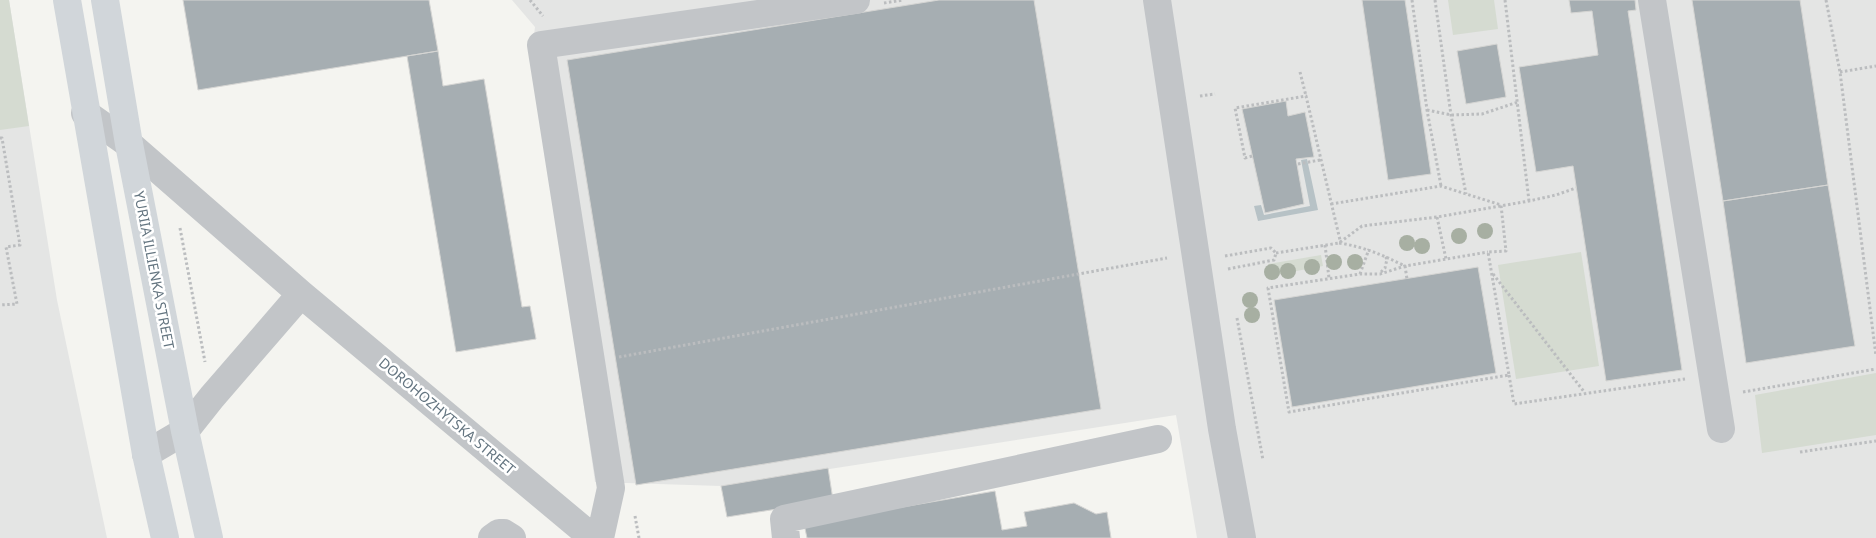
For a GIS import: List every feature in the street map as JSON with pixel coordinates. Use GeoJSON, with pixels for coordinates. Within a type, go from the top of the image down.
{"type":"FeatureCollection","features":[{"type":"Feature","properties":{"kind":"main road"},"geometry":{"type":"LineString","coordinates":[[67,0],[85,113],[146,454],[165,538]]}},
{"type":"Feature","properties":{"kind":"main road","name":"YURIIA ILLIENKA STREET"},"geometry":{"type":"LineString","coordinates":[[105,0],[129,144],[185,431],[209,538]]}},
{"type":"Feature","properties":{"kind":"street"},"geometry":{"type":"LineString","coordinates":[[600,538],[611,488],[541,45],[856,0]]}},
{"type":"Feature","properties":{"kind":"street"},"geometry":{"type":"LineString","coordinates":[[1157,0],[1222,429],[1242,538]]}},
{"type":"Feature","properties":{"kind":"street"},"geometry":{"type":"LineString","coordinates":[[1652,0],[1720,429]]}},
{"type":"Feature","properties":{"kind":"street","name":"DOROHOZHYTSKA STREET"},"geometry":{"type":"LineString","coordinates":[[85,113],[129,144],[301,294],[594,538]]}},
{"type":"Feature","properties":{"kind":"street"},"geometry":{"type":"LineString","coordinates":[[146,454],[185,431],[301,294]]}},
{"type":"Feature","properties":{"kind":"street"},"geometry":{"type":"LineString","coordinates":[[786,538],[784,518],[1158,439]]}},
{"type":"Feature","properties":{"kind":"street"},"geometry":{"type":"LineString","coordinates":[[492,538],[499,533],[504,533],[512,538]]}},
{"type":"Feature","properties":{"kind":"path"},"geometry":{"type":"LineString","coordinates":[[883,3],[903,0]]}},
{"type":"Feature","properties":{"kind":"path"},"geometry":{"type":"LineString","coordinates":[[1412,0],[1427,110],[1441,186]]}},
{"type":"Feature","properties":{"kind":"path"},"geometry":{"type":"LineString","coordinates":[[1435,0],[1450,115],[1466,195]]}},
{"type":"Feature","properties":{"kind":"path"},"geometry":{"type":"LineString","coordinates":[[1505,0],[1529,202]]}},
{"type":"Feature","properties":{"kind":"path"},"geometry":{"type":"LineString","coordinates":[[1826,0],[1840,72],[1876,356]]}},
{"type":"Feature","properties":{"kind":"path"},"geometry":{"type":"LineString","coordinates":[[1840,72],[1876,66]]}},
{"type":"Feature","properties":{"kind":"path"},"geometry":{"type":"LineString","coordinates":[[1300,72],[1319,160],[1332,204],[1340,242]]}},
{"type":"Feature","properties":{"kind":"path"},"geometry":{"type":"LineString","coordinates":[[1195,97],[1215,94]]}},
{"type":"Feature","properties":{"kind":"path"},"geometry":{"type":"LineString","coordinates":[[1252,156],[1245,158],[1235,108],[1306,96]]}},
{"type":"Feature","properties":{"kind":"path"},"geometry":{"type":"LineString","coordinates":[[1427,110],[1450,115],[1482,114],[1518,102]]}},
{"type":"Feature","properties":{"kind":"path"},"geometry":{"type":"LineString","coordinates":[[0,138],[2,138],[20,245],[6,247],[17,304],[0,305]]}},
{"type":"Feature","properties":{"kind":"path"},"geometry":{"type":"LineString","coordinates":[[1299,164],[1319,160]]}},
{"type":"Feature","properties":{"kind":"path"},"geometry":{"type":"LineString","coordinates":[[1332,204],[1441,186],[1501,205]]}},
{"type":"Feature","properties":{"kind":"path"},"geometry":{"type":"LineString","coordinates":[[1276,253],[1340,242],[1362,226],[1437,217],[1501,205],[1529,202],[1576,188]]}},
{"type":"Feature","properties":{"kind":"path"},"geometry":{"type":"LineString","coordinates":[[1501,205],[1506,250],[1405,266],[1380,274],[1360,274],[1268,288],[1289,412],[1509,375]]}},
{"type":"Feature","properties":{"kind":"path"},"geometry":{"type":"LineString","coordinates":[[1437,217],[1446,259]]}},
{"type":"Feature","properties":{"kind":"path"},"geometry":{"type":"LineString","coordinates":[[1340,242],[1369,249],[1405,266]]}},
{"type":"Feature","properties":{"kind":"path"},"geometry":{"type":"LineString","coordinates":[[1325,245],[1329,278]]}},
{"type":"Feature","properties":{"kind":"path"},"geometry":{"type":"LineString","coordinates":[[613,358],[1196,252],[1225,256],[1271,248],[1276,253]]}},
{"type":"Feature","properties":{"kind":"path"},"geometry":{"type":"LineString","coordinates":[[1360,274],[1369,249]]}},
{"type":"Feature","properties":{"kind":"path"},"geometry":{"type":"LineString","coordinates":[[1488,252],[1514,404],[1585,394],[1713,386],[1876,369]]}},
{"type":"Feature","properties":{"kind":"path"},"geometry":{"type":"LineString","coordinates":[[1228,269],[1274,260],[1276,253]]}},
{"type":"Feature","properties":{"kind":"path"},"geometry":{"type":"LineString","coordinates":[[1380,274],[1385,268],[1387,259],[1384,255]]}},
{"type":"Feature","properties":{"kind":"path"},"geometry":{"type":"LineString","coordinates":[[1405,266],[1407,278]]}},
{"type":"Feature","properties":{"kind":"path"},"geometry":{"type":"LineString","coordinates":[[1492,272],[1585,394]]}},
{"type":"Feature","properties":{"kind":"path"},"geometry":{"type":"LineString","coordinates":[[1870,309],[1876,308]]}},
{"type":"Feature","properties":{"kind":"path"},"geometry":{"type":"LineString","coordinates":[[1800,452],[1876,440]]}},
{"type":"Feature","properties":{"kind":"shaded area"},"geometry":{"type":"Polygon","coordinates":[[[0,0],[9,0],[57,300],[107,538],[0,538],[0,0]]]}},
{"type":"Feature","properties":{"kind":"shaded area"},"geometry":{"type":"Polygon","coordinates":[[[0,0],[9,0],[29,126],[0,130],[0,0]]]}},
{"type":"Feature","properties":{"kind":"shaded area"},"geometry":{"type":"Polygon","coordinates":[[[512,0],[1876,0],[1876,538],[1197,538],[1176,415],[721,486],[595,482],[532,50],[535,27],[512,0]]]}},
{"type":"Feature","properties":{"kind":"shaded area"},"geometry":{"type":"Polygon","coordinates":[[[1448,0],[1494,0],[1498,29],[1453,35],[1448,0]]]}},
{"type":"Feature","properties":{"kind":"shaded area"},"geometry":{"type":"Polygon","coordinates":[[[1307,159],[1318,210],[1258,221],[1254,206],[1261,205],[1264,215],[1310,206],[1301,160],[1307,159]]]}},
{"type":"Feature","properties":{"kind":"shaded area"},"geometry":{"type":"Polygon","coordinates":[[[1581,252],[1599,366],[1516,379],[1498,265],[1581,252]]]}},
{"type":"Feature","properties":{"kind":"shaded area"},"geometry":{"type":"Polygon","coordinates":[[[1321,255],[1323,266],[1270,276],[1268,264],[1321,255]]]}},
{"type":"Feature","properties":{"kind":"shaded area"},"geometry":{"type":"Polygon","coordinates":[[[1876,373],[1876,435],[1762,453],[1755,395],[1876,373]]]}},
{"type":"Feature","properties":{"kind":"building"},"geometry":{"type":"Polygon","coordinates":[[[183,0],[429,0],[438,51],[198,90],[183,0]]]}},
{"type":"Feature","properties":{"kind":"building"},"geometry":{"type":"Polygon","coordinates":[[[939,0],[1034,0],[1101,409],[636,485],[567,60],[939,0]]]}},
{"type":"Feature","properties":{"kind":"building"},"geometry":{"type":"Polygon","coordinates":[[[1362,0],[1405,0],[1431,174],[1388,180],[1362,0]]]}},
{"type":"Feature","properties":{"kind":"building"},"geometry":{"type":"Polygon","coordinates":[[[1569,0],[1635,0],[1636,10],[1628,11],[1682,370],[1606,381],[1573,166],[1536,172],[1519,67],[1598,55],[1592,11],[1571,13],[1569,0]]]}},
{"type":"Feature","properties":{"kind":"building"},"geometry":{"type":"Polygon","coordinates":[[[1692,0],[1800,0],[1828,185],[1723,201],[1692,0]]]}},
{"type":"Feature","properties":{"kind":"building"},"geometry":{"type":"Polygon","coordinates":[[[1497,44],[1506,97],[1466,104],[1457,51],[1497,44]]]}},
{"type":"Feature","properties":{"kind":"building"},"geometry":{"type":"Polygon","coordinates":[[[438,51],[443,86],[484,79],[522,307],[530,306],[536,339],[456,352],[407,56],[438,51]]]}},
{"type":"Feature","properties":{"kind":"building"},"geometry":{"type":"Polygon","coordinates":[[[1286,101],[1288,116],[1305,112],[1314,157],[1296,159],[1304,204],[1265,213],[1242,109],[1286,101]]]}},
{"type":"Feature","properties":{"kind":"building"},"geometry":{"type":"Polygon","coordinates":[[[1828,185],[1855,346],[1746,363],[1723,201],[1828,185]]]}},
{"type":"Feature","properties":{"kind":"building"},"geometry":{"type":"Polygon","coordinates":[[[1478,267],[1496,373],[1292,407],[1274,300],[1478,267]]]}},
{"type":"Feature","properties":{"kind":"building"},"geometry":{"type":"Polygon","coordinates":[[[828,468],[833,500],[727,517],[721,486],[828,468]]]}},
{"type":"Feature","properties":{"kind":"building"},"geometry":{"type":"Polygon","coordinates":[[[995,491],[1002,530],[1027,526],[1024,512],[1074,503],[1096,514],[1107,512],[1111,538],[807,538],[804,524],[995,491]]]}}]}
